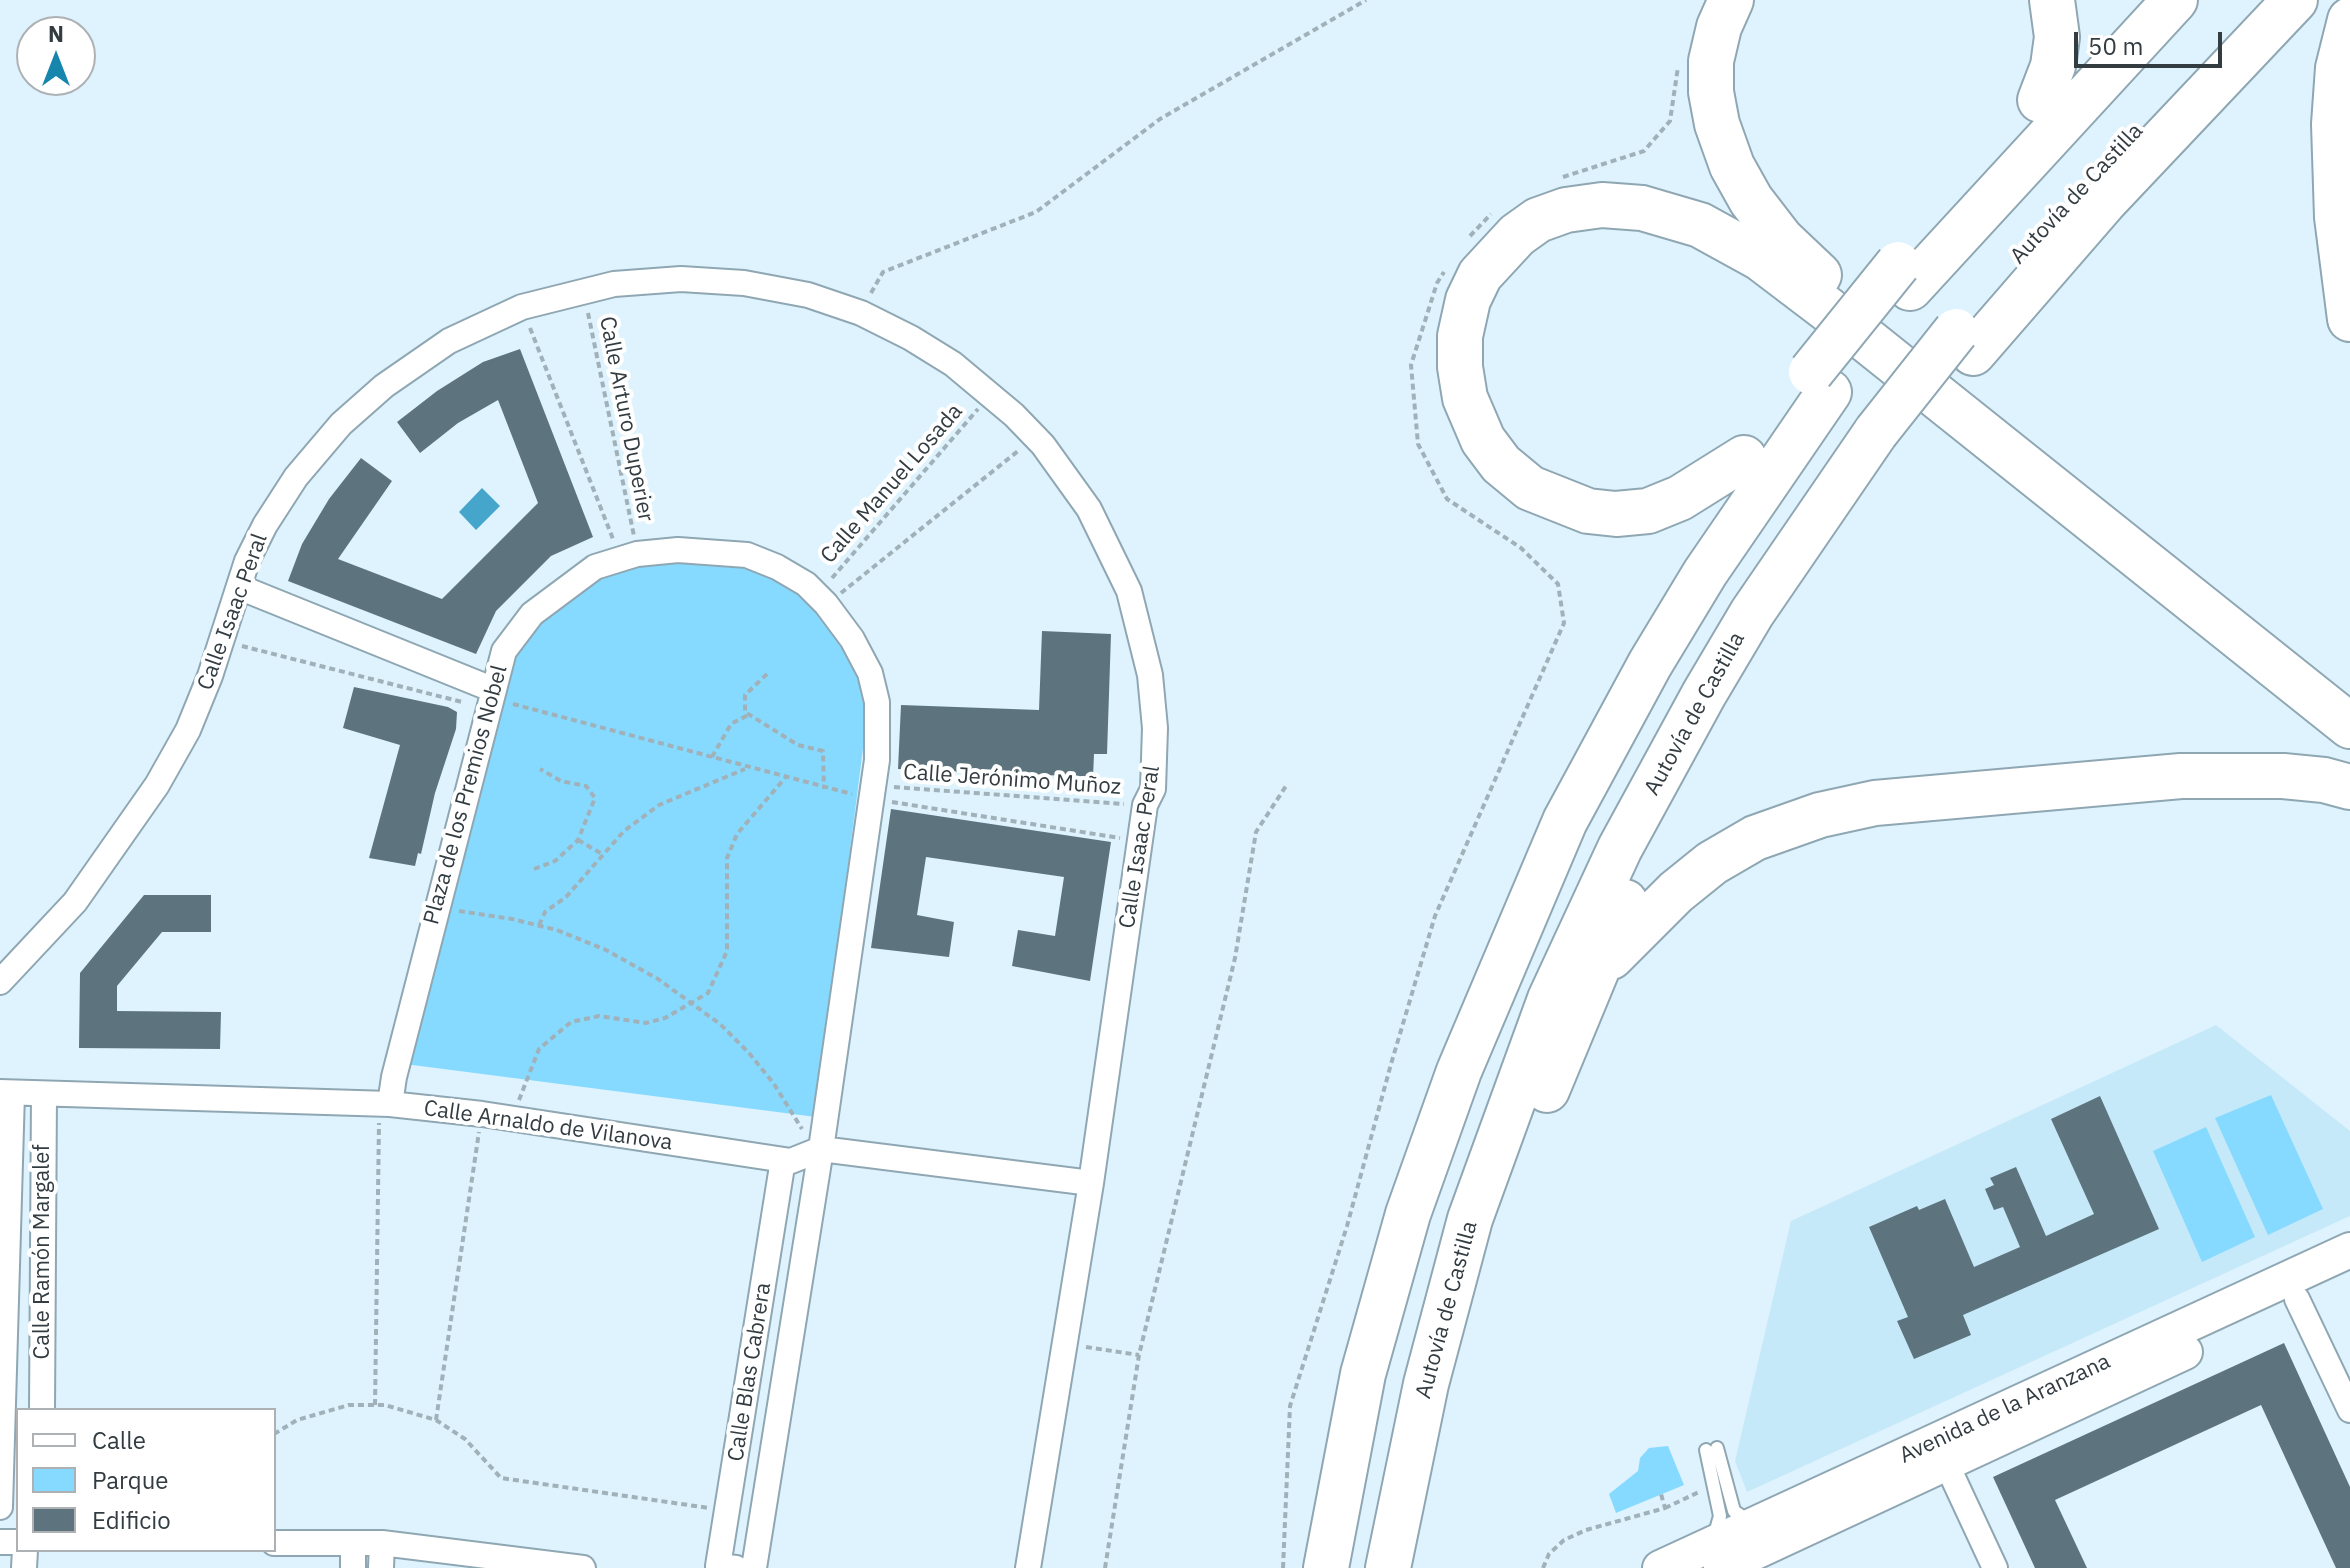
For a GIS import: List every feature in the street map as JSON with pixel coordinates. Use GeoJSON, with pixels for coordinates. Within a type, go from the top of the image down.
{"type":"FeatureCollection","features":[{"type":"Feature","properties":{"kind":"highway"},"geometry":{"type":"LineString","coordinates":[[1731,0],[1719,27],[1711,61],[1711,92],[1717,124],[1732,166],[1751,200],[1781,239],[1839,292],[2350,692]]}},
{"type":"Feature","properties":{"kind":"highway"},"geometry":{"type":"LineString","coordinates":[[2040,100],[2053,66],[2057,37],[2052,0]]}},
{"type":"Feature","properties":{"kind":"highway"},"geometry":{"type":"LineString","coordinates":[[2136,0],[2040,100],[1904,276],[1820,382],[1744,458],[1680,498],[1648,511],[1616,514],[1588,511],[1530,488],[1501,464],[1483,440],[1465,398],[1460,367],[1460,336],[1468,300],[1480,275],[1517,235],[1538,220],[1566,210],[1602,205],[1642,208],[1700,225],[1760,258],[1839,318],[2350,726]]}},
{"type":"Feature","properties":{"kind":"highway"},"geometry":{"type":"LineString","coordinates":[[1904,276],[2175,0]]}},
{"type":"Feature","properties":{"kind":"highway","name":"Autovía de Castilla"},"geometry":{"type":"LineString","coordinates":[[1388,1568],[1426,1384],[1470,1219],[1550,999],[1620,848],[1704,694],[1760,601],[1964,342],[2027,246],[2257,0]]}},
{"type":"Feature","properties":{"kind":"highway"},"geometry":{"type":"LineString","coordinates":[[1964,342],[2104,202],[2295,0]]}},
{"type":"Feature","properties":{"kind":"highway"},"geometry":{"type":"LineString","coordinates":[[2350,20],[2338,68],[2334,124],[2337,217],[2350,319]]}},
{"type":"Feature","properties":{"kind":"highway"},"geometry":{"type":"LineString","coordinates":[[1459,1071],[1565,821],[1650,664],[1820,382]]}},
{"type":"Feature","properties":{"kind":"highway"},"geometry":{"type":"LineString","coordinates":[[1410,1568],[1447,1403],[1481,1276],[1551,1080],[1601,966],[1612,930],[1696,765],[1885,442]]}},
{"type":"Feature","properties":{"kind":"highway"},"geometry":{"type":"LineString","coordinates":[[1326,1568],[1363,1374],[1408,1214],[1459,1071],[1515,886],[1597,711],[1744,458]]}},
{"type":"Feature","properties":{"kind":"highway"},"geometry":{"type":"LineString","coordinates":[[1601,966],[1676,892],[1712,863],[1755,838],[1820,815],[1875,803],[2181,776],[2283,776],[2324,780],[2350,787]]}},
{"type":"Feature","properties":{"kind":"street","name":"Calle Isaac Peral"},"geometry":{"type":"LineString","coordinates":[[0,982],[75,902],[157,785],[188,730],[239,587],[265,525],[296,477],[341,424],[384,386],[449,341],[522,307],[584,290],[681,279],[744,283],[808,295],[861,313],[911,338],[991,394],[1035,437],[1089,509],[1129,591],[1150,675],[1155,728],[1153,789],[1145,805],[1091,1183],[1028,1568]]}},
{"type":"Feature","properties":{"kind":"street","name":"Plaza de los Premios Nobel"},"geometry":{"type":"LineString","coordinates":[[385,1104],[504,651],[532,614],[595,567],[629,556],[678,550],[747,555],[777,567],[822,600],[852,639],[870,673],[877,702],[879,731],[875,792],[821,1149]]}},
{"type":"Feature","properties":{"kind":"street"},"geometry":{"type":"LineString","coordinates":[[239,587],[491,699]]}},
{"type":"Feature","properties":{"kind":"street","name":"Calle Arnaldo de Vilanova"},"geometry":{"type":"LineString","coordinates":[[6,1093],[385,1104],[482,1114],[787,1161]]}},
{"type":"Feature","properties":{"kind":"street","name":"Calle Ramón Margalef"},"geometry":{"type":"LineString","coordinates":[[0,1507],[6,1093]]}},
{"type":"Feature","properties":{"kind":"street","name":"Calle Ramón Margalef"},"geometry":{"type":"LineString","coordinates":[[42,1408],[44,1094]]}},
{"type":"Feature","properties":{"kind":"street"},"geometry":{"type":"LineString","coordinates":[[787,1161],[821,1149],[1091,1183]]}},
{"type":"Feature","properties":{"kind":"street","name":"Calle Blas Cabrera"},"geometry":{"type":"LineString","coordinates":[[754,1568],[821,1149]]}},
{"type":"Feature","properties":{"kind":"street","name":"Calle Blas Cabrera"},"geometry":{"type":"LineString","coordinates":[[736,1568],[718,1566],[787,1161]]}},
{"type":"Feature","properties":{"kind":"street","name":"Avenida de la Aranzana"},"geometry":{"type":"LineString","coordinates":[[1717,1556],[1754,1524],[2350,1250]]}},
{"type":"Feature","properties":{"kind":"street","name":"Avenida de la Aranzana"},"geometry":{"type":"LineString","coordinates":[[1660,1568],[1717,1556],[1947,1465],[2350,1274]]}},
{"type":"Feature","properties":{"kind":"street"},"geometry":{"type":"LineString","coordinates":[[2297,1299],[2350,1410]]}},
{"type":"Feature","properties":{"kind":"street"},"geometry":{"type":"LineString","coordinates":[[1947,1465],[1995,1568]]}},
{"type":"Feature","properties":{"kind":"street"},"geometry":{"type":"LineString","coordinates":[[276,1543],[382,1543],[583,1568]]}},
{"type":"Feature","properties":{"kind":"street"},"geometry":{"type":"LineString","coordinates":[[353,1543],[353,1568]]}},
{"type":"Feature","properties":{"kind":"street"},"geometry":{"type":"LineString","coordinates":[[381,1568],[382,1543]]}},
{"type":"Feature","properties":{"kind":"lane"},"geometry":{"type":"LineString","coordinates":[[1717,1556],[1720,1516],[1714,1490],[1711,1449],[1734,1511],[1754,1524]]}},
{"type":"Feature","properties":{"kind":"path"},"geometry":{"type":"LineString","coordinates":[[861,313],[883,272],[1036,212],[1160,119],[1366,0]]}},
{"type":"Feature","properties":{"kind":"path"},"geometry":{"type":"LineString","coordinates":[[1558,178],[1644,151],[1670,121],[1679,57]]}},
{"type":"Feature","properties":{"kind":"path"},"geometry":{"type":"LineString","coordinates":[[1464,244],[1483,218],[1495,211]]}},
{"type":"Feature","properties":{"kind":"path"},"geometry":{"type":"LineString","coordinates":[[1283,1568],[1290,1406],[1347,1226],[1435,916],[1564,623],[1558,584],[1521,548],[1447,499],[1418,444],[1411,365],[1437,283],[1446,270]]}},
{"type":"Feature","properties":{"kind":"path","name":"Calle Arturo Duperier"},"geometry":{"type":"LineString","coordinates":[[584,290],[629,556]]}},
{"type":"Feature","properties":{"kind":"path"},"geometry":{"type":"LineString","coordinates":[[522,307],[629,556]]}},
{"type":"Feature","properties":{"kind":"path","name":"Calle Manuel Losada"},"geometry":{"type":"LineString","coordinates":[[822,600],[991,394]]}},
{"type":"Feature","properties":{"kind":"path"},"geometry":{"type":"LineString","coordinates":[[822,600],[1035,437]]}},
{"type":"Feature","properties":{"kind":"path"},"geometry":{"type":"LineString","coordinates":[[221,641],[491,699],[824,789],[875,792],[1140,841]]}},
{"type":"Feature","properties":{"kind":"path"},"geometry":{"type":"LineString","coordinates":[[767,674],[745,695],[743,704],[748,715],[798,745],[823,751],[824,789]]}},
{"type":"Feature","properties":{"kind":"path"},"geometry":{"type":"LineString","coordinates":[[711,758],[731,724],[748,715]]}},
{"type":"Feature","properties":{"kind":"path"},"geometry":{"type":"LineString","coordinates":[[539,925],[545,912],[566,897],[624,831],[659,805],[747,768]]}},
{"type":"Feature","properties":{"kind":"path"},"geometry":{"type":"LineString","coordinates":[[534,869],[555,861],[578,840],[595,798],[591,790],[561,781],[540,769]]}},
{"type":"Feature","properties":{"kind":"path"},"geometry":{"type":"LineString","coordinates":[[512,1119],[539,1049],[571,1022],[599,1016],[646,1023],[692,1004],[708,993],[727,951],[726,868],[737,834],[785,778]]}},
{"type":"Feature","properties":{"kind":"path"},"geometry":{"type":"LineString","coordinates":[[1105,1568],[1139,1355],[1235,958],[1256,832],[1286,786]]}},
{"type":"Feature","properties":{"kind":"path","name":"Calle Jerónimo Muñoz"},"geometry":{"type":"LineString","coordinates":[[875,792],[1145,805]]}},
{"type":"Feature","properties":{"kind":"path"},"geometry":{"type":"LineString","coordinates":[[578,840],[602,854]]}},
{"type":"Feature","properties":{"kind":"path"},"geometry":{"type":"LineString","coordinates":[[437,908],[539,925],[606,950],[658,979],[749,1053],[802,1127],[787,1161]]}},
{"type":"Feature","properties":{"kind":"path"},"geometry":{"type":"LineString","coordinates":[[375,1405],[385,1104]]}},
{"type":"Feature","properties":{"kind":"path"},"geometry":{"type":"LineString","coordinates":[[436,1420],[482,1114]]}},
{"type":"Feature","properties":{"kind":"path"},"geometry":{"type":"LineString","coordinates":[[1063,1344],[1139,1355]]}},
{"type":"Feature","properties":{"kind":"path"},"geometry":{"type":"LineString","coordinates":[[276,1433],[297,1420],[349,1405],[375,1405],[436,1420],[465,1439],[501,1478],[727,1511]]}},
{"type":"Feature","properties":{"kind":"path"},"geometry":{"type":"LineString","coordinates":[[1543,1568],[1549,1554],[1564,1540],[1586,1530],[1665,1508],[1714,1490]]}},
{"type":"Feature","properties":{"kind":"path"},"geometry":{"type":"LineString","coordinates":[[1661,1494],[1665,1508]]}},
{"type":"Feature","properties":{"kind":"shaded area"},"geometry":{"type":"Polygon","coordinates":[[[482,488],[500,506],[476,530],[459,512],[482,488]]]}},
{"type":"Feature","properties":{"kind":"shaded area"},"geometry":{"type":"Polygon","coordinates":[[[2216,1025],[2350,1131],[2350,1216],[1747,1492],[1735,1461],[1791,1221],[2216,1025]]]}},
{"type":"Feature","properties":{"kind":"green space"},"geometry":{"type":"Polygon","coordinates":[[[727,557],[789,582],[829,624],[863,680],[867,717],[816,1117],[397,1063],[511,657],[533,626],[597,574],[638,563],[727,557]]]}},
{"type":"Feature","properties":{"kind":"green space"},"geometry":{"type":"Polygon","coordinates":[[[2271,1095],[2323,1209],[2268,1235],[2215,1118],[2271,1095]]]}},
{"type":"Feature","properties":{"kind":"green space"},"geometry":{"type":"Polygon","coordinates":[[[2206,1127],[2255,1237],[2202,1262],[2153,1151],[2206,1127]]]}},
{"type":"Feature","properties":{"kind":"green space"},"geometry":{"type":"Polygon","coordinates":[[[1668,1446],[1684,1485],[1616,1513],[1609,1494],[1638,1471],[1640,1458],[1649,1448],[1668,1446]]]}},
{"type":"Feature","properties":{"kind":"building"},"geometry":{"type":"Polygon","coordinates":[[[520,349],[593,537],[551,556],[496,611],[476,654],[288,581],[302,544],[329,499],[361,458],[392,481],[338,559],[442,599],[538,503],[498,400],[458,423],[420,453],[397,422],[437,391],[483,362],[520,349]]]}},
{"type":"Feature","properties":{"kind":"building"},"geometry":{"type":"Polygon","coordinates":[[[1042,631],[1111,634],[1107,754],[1094,754],[1093,777],[898,769],[901,705],[1039,710],[1042,631]]]}},
{"type":"Feature","properties":{"kind":"building"},"geometry":{"type":"Polygon","coordinates":[[[354,687],[448,707],[457,712],[456,729],[415,866],[369,858],[400,745],[343,728],[354,687]]]}},
{"type":"Feature","properties":{"kind":"building"},"geometry":{"type":"Polygon","coordinates":[[[891,809],[1111,842],[1090,981],[1012,966],[1018,930],[1055,936],[1064,877],[926,857],[917,915],[954,922],[949,957],[871,948],[891,809]]]}},
{"type":"Feature","properties":{"kind":"building"},"geometry":{"type":"Polygon","coordinates":[[[144,895],[211,895],[211,932],[162,932],[117,986],[117,1011],[221,1012],[220,1049],[79,1048],[80,973],[144,895]]]}},
{"type":"Feature","properties":{"kind":"building"},"geometry":{"type":"Polygon","coordinates":[[[2100,1096],[2159,1229],[1963,1315],[1971,1335],[1914,1359],[1897,1321],[1908,1317],[1869,1227],[1917,1206],[1919,1210],[1945,1199],[1974,1267],[2020,1247],[2003,1207],[1994,1210],[1985,1189],[1994,1185],[1990,1178],[2016,1167],[2046,1236],[2094,1214],[2051,1119],[2100,1096]]]}},
{"type":"Feature","properties":{"kind":"building"},"geometry":{"type":"Polygon","coordinates":[[[2284,1343],[2350,1487],[2350,1568],[2336,1568],[2261,1405],[2055,1500],[2087,1568],[2035,1568],[1993,1477],[2284,1343]]]}}]}
